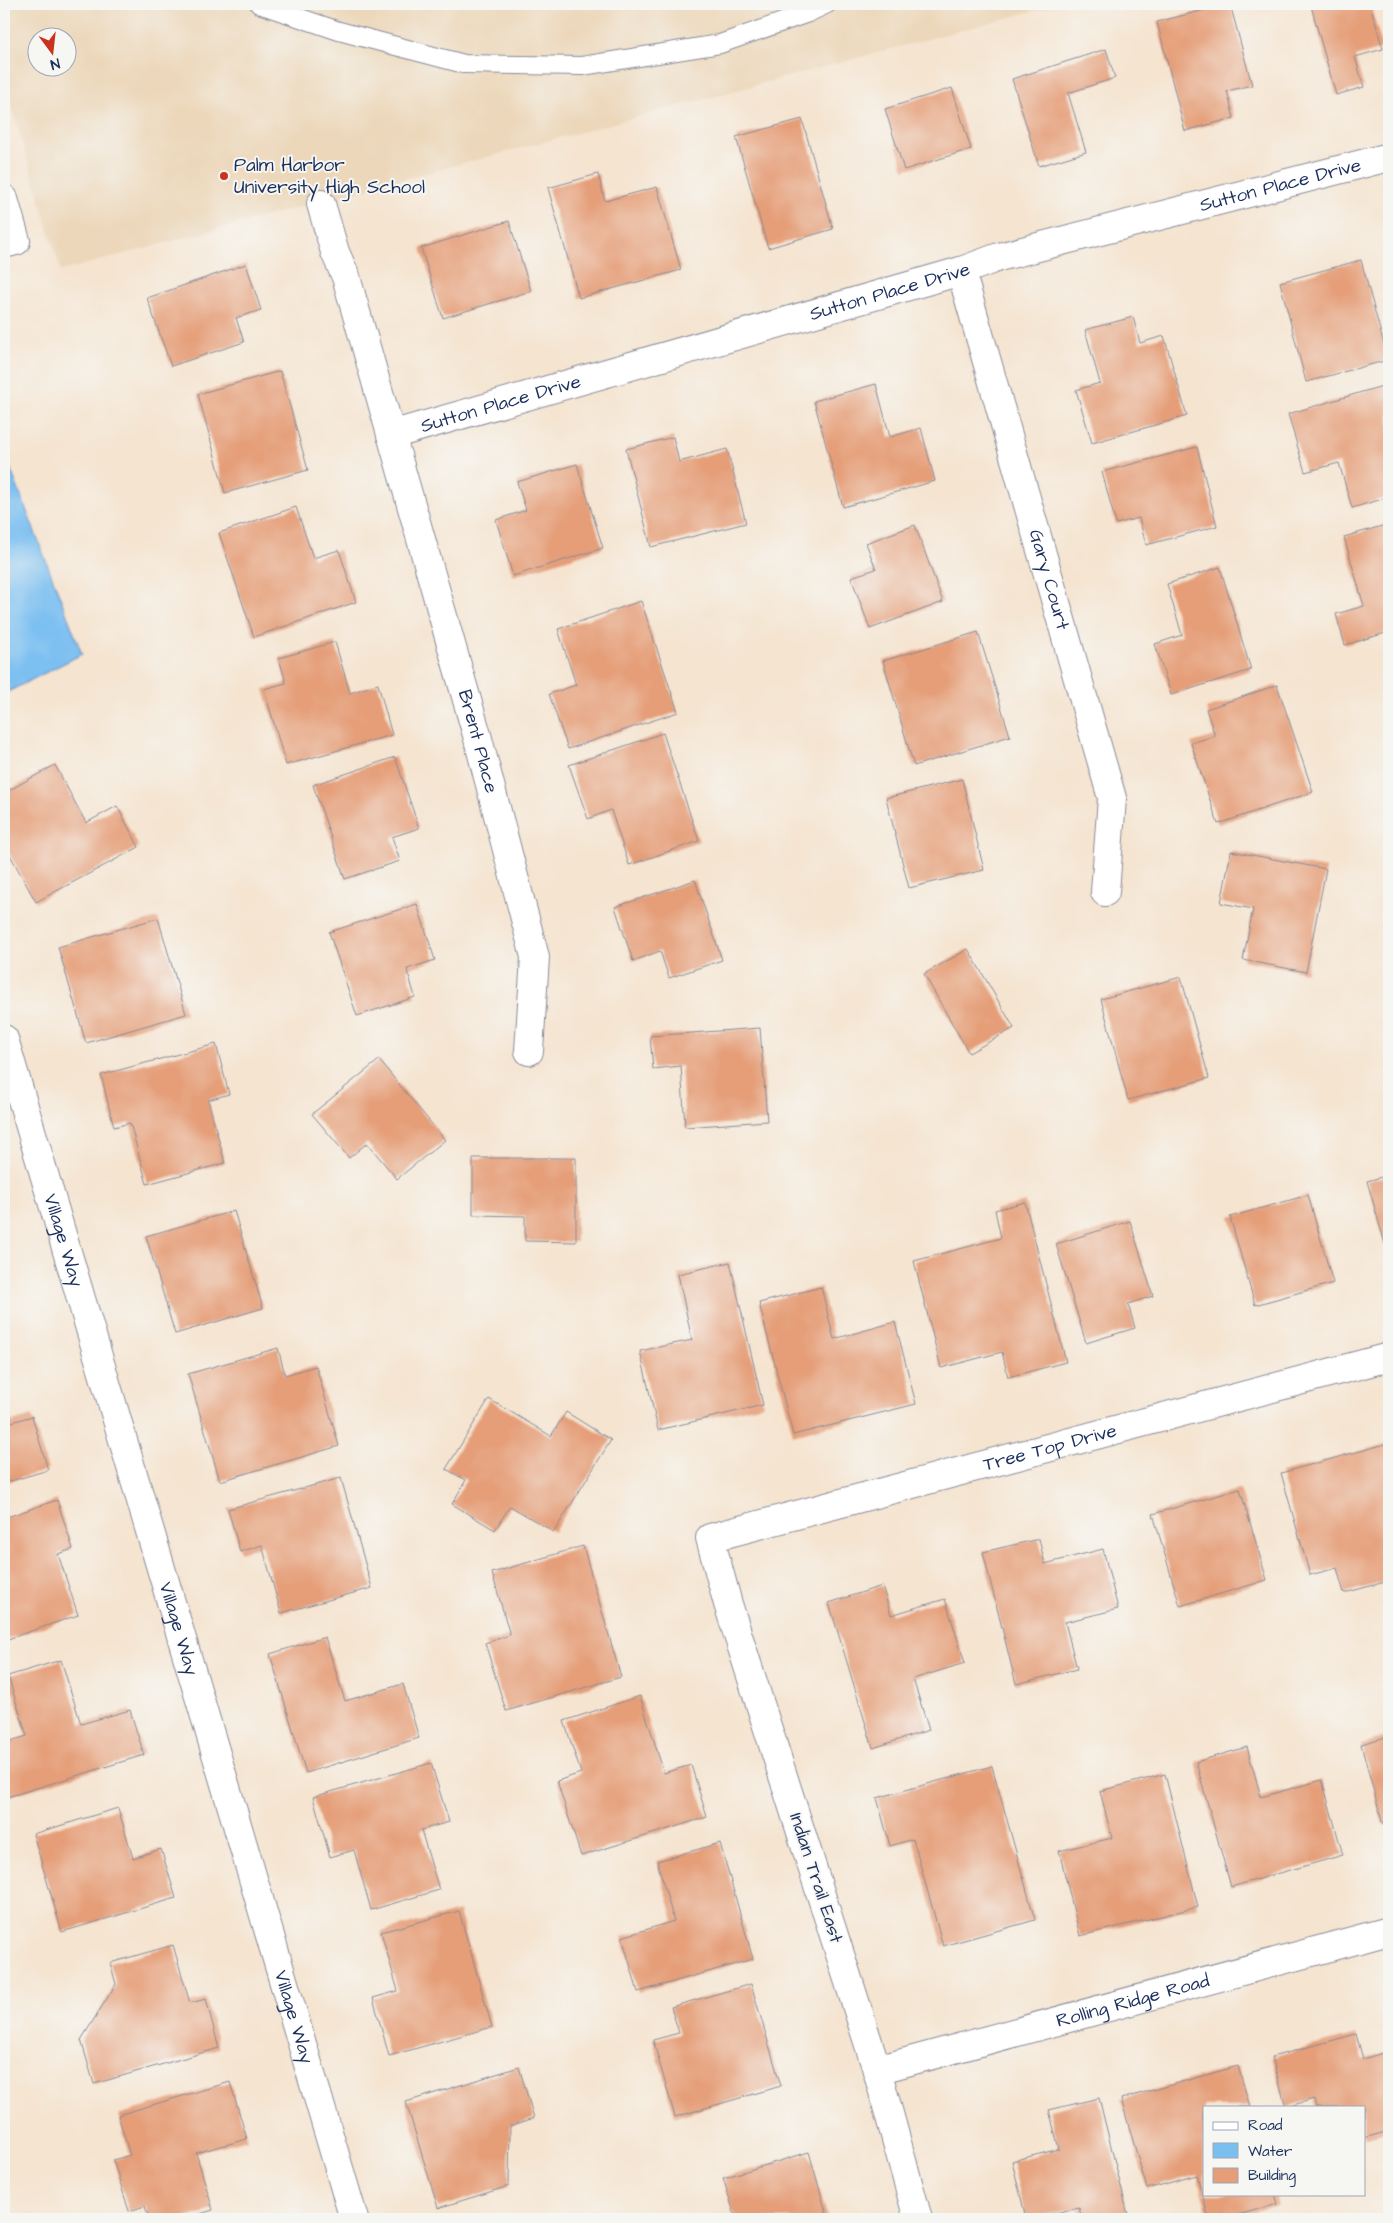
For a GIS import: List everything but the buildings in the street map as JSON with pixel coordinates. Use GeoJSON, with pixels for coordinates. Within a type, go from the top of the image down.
{"type":"FeatureCollection","features":[{"type":"Feature","properties":{"kind":"street","name":"Sutton Place Drive"},"geometry":{"type":"LineString","coordinates":[[391,435],[961,271],[999,257],[1389,156]]}},
{"type":"Feature","properties":{"kind":"street"},"geometry":{"type":"LineString","coordinates":[[4,199],[10,243]]}},
{"type":"Feature","properties":{"kind":"street","name":"Brent Place"},"geometry":{"type":"LineString","coordinates":[[321,204],[335,252],[346,277],[477,735],[535,957],[529,1051]]}},
{"type":"Feature","properties":{"kind":"street","name":"Gary Court"},"geometry":{"type":"LineString","coordinates":[[961,271],[1112,798],[1105,892]]}},
{"type":"Feature","properties":{"kind":"street","name":"Village Way"},"geometry":{"type":"LineString","coordinates":[[4,1039],[354,2219]]}},
{"type":"Feature","properties":{"kind":"street","name":"Tree Top Drive"},"geometry":{"type":"LineString","coordinates":[[710,1538],[1389,1357]]}},
{"type":"Feature","properties":{"kind":"street","name":"Indian Trail East"},"geometry":{"type":"LineString","coordinates":[[710,1538],[728,1604],[877,2070],[918,2219]]}},
{"type":"Feature","properties":{"kind":"street","name":"Rolling Ridge Road"},"geometry":{"type":"LineString","coordinates":[[877,2070],[1389,1931]]}},
{"type":"Feature","properties":{"kind":"lane"},"geometry":{"type":"LineString","coordinates":[[259,4],[340,31],[464,64],[582,66],[720,44],[808,14],[827,4]]}},
{"type":"Feature","properties":{"kind":"shaded area","name":"Palm Harbor University High School"},"geometry":{"type":"Polygon","coordinates":[[[4,4],[1059,4],[61,271],[4,81],[4,4]]]}},
{"type":"Feature","properties":{"kind":"water"},"geometry":{"type":"Polygon","coordinates":[[[4,452],[82,654],[4,694],[4,452]]]}},
{"type":"Feature","properties":{"kind":"place","name":"Palm Harbor University High School"},"geometry":{"type":"Point","coordinates":[224,176]}}]}
